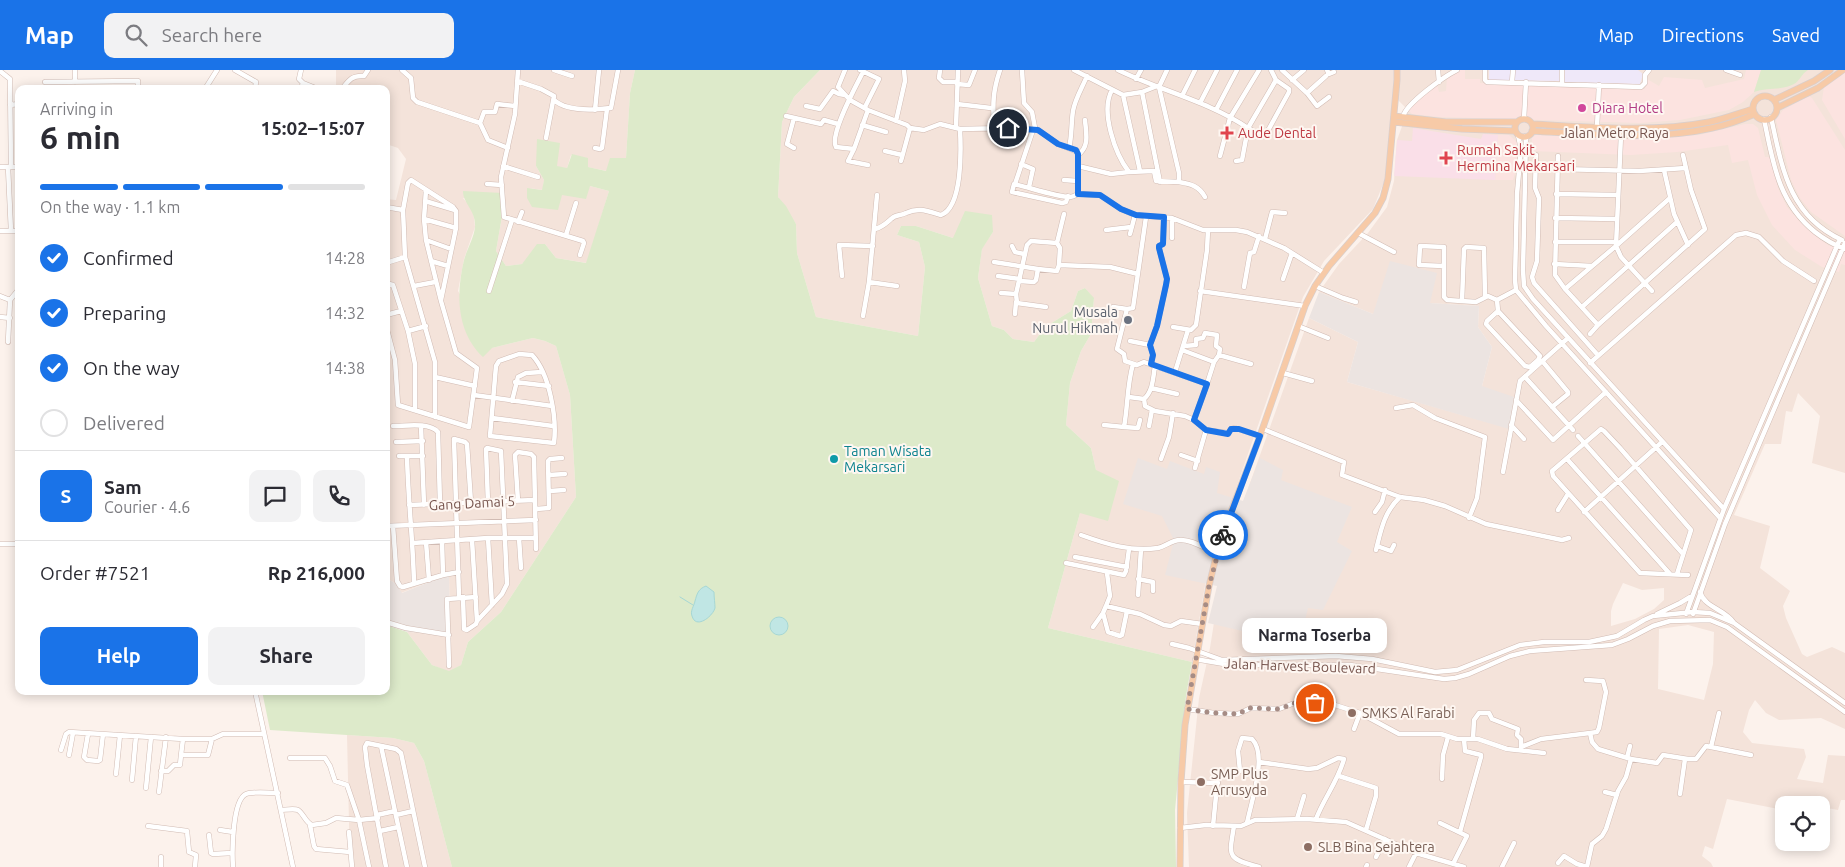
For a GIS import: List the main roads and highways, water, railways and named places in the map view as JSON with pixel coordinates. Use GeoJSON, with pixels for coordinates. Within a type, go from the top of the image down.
{"type":"FeatureCollection","features":[{"type":"Feature","properties":{"kind":"main road"},"geometry":{"type":"LineString","coordinates":[[1180,867],[1180,782],[1187,709],[1216,553],[1263,429],[1305,306],[1324,273],[1375,213],[1383,198],[1388,178],[1397,70]]}},
{"type":"Feature","properties":{"kind":"main road"},"geometry":{"type":"LineString","coordinates":[[1774,100],[1814,81],[1830,70]]}},
{"type":"Feature","properties":{"kind":"main road"},"geometry":{"type":"LineString","coordinates":[[1777,108],[1774,100],[1769,96],[1762,96],[1756,100],[1754,111],[1764,119],[1771,117],[1777,108],[1818,88],[1843,70]]}},
{"type":"Feature","properties":{"kind":"main road","name":"Jalan Metro Raya"},"geometry":{"type":"LineString","coordinates":[[1532,124],[1640,128],[1711,122],[1754,111]]}},
{"type":"Feature","properties":{"kind":"main road","name":"Jalan Metro Raya"},"geometry":{"type":"LineString","coordinates":[[1532,132],[1621,135],[1691,132],[1712,128],[1754,111]]}},
{"type":"Feature","properties":{"kind":"main road"},"geometry":{"type":"LineString","coordinates":[[1404,117],[1446,122],[1516,122],[1524,119],[1532,124],[1532,132],[1526,136],[1517,133],[1462,129],[1394,119],[1404,117]]}},
{"type":"Feature","properties":{"kind":"main road"},"geometry":{"type":"LineString","coordinates":[[1516,122],[1517,133]]}},
{"type":"Feature","properties":{"kind":"water"},"geometry":{"type":"Polygon","coordinates":[[[706,586],[714,592],[715,608],[708,618],[697,622],[692,616],[692,610],[698,592],[706,586]]]}},
{"type":"Feature","properties":{"kind":"water"},"geometry":{"type":"Polygon","coordinates":[[[779,617],[785,620],[788,626],[785,632],[779,635],[773,632],[770,626],[773,620],[779,617]]]}},
{"type":"Feature","properties":{"kind":"waterway"},"geometry":{"type":"LineString","coordinates":[[680,597],[693,605]]}},
{"type":"Feature","properties":{"kind":"place","name":"Diara Hotel"},"geometry":{"type":"Point","coordinates":[1582,108]}},
{"type":"Feature","properties":{"kind":"place","name":"Aude Dental"},"geometry":{"type":"Point","coordinates":[1227,133]}},
{"type":"Feature","properties":{"kind":"place","name":"Rumah Sakit Hermina Mekarsari"},"geometry":{"type":"Point","coordinates":[1446,158]}},
{"type":"Feature","properties":{"kind":"place","name":"Musala Nurul Hikmah"},"geometry":{"type":"Point","coordinates":[1128,320]}},
{"type":"Feature","properties":{"kind":"place","name":"Taman Wisata Mekarsari"},"geometry":{"type":"Point","coordinates":[834,459]}},
{"type":"Feature","properties":{"kind":"place","name":"Narma Toserba"},"geometry":{"type":"Point","coordinates":[1315,703]}},
{"type":"Feature","properties":{"kind":"place","name":"SMKS Al Farabi"},"geometry":{"type":"Point","coordinates":[1352,713]}},
{"type":"Feature","properties":{"kind":"place","name":"SMP Plus Arrusyda"},"geometry":{"type":"Point","coordinates":[1201,782]}},
{"type":"Feature","properties":{"kind":"place","name":"SLB Bina Sejahtera"},"geometry":{"type":"Point","coordinates":[1308,847]}}]}
